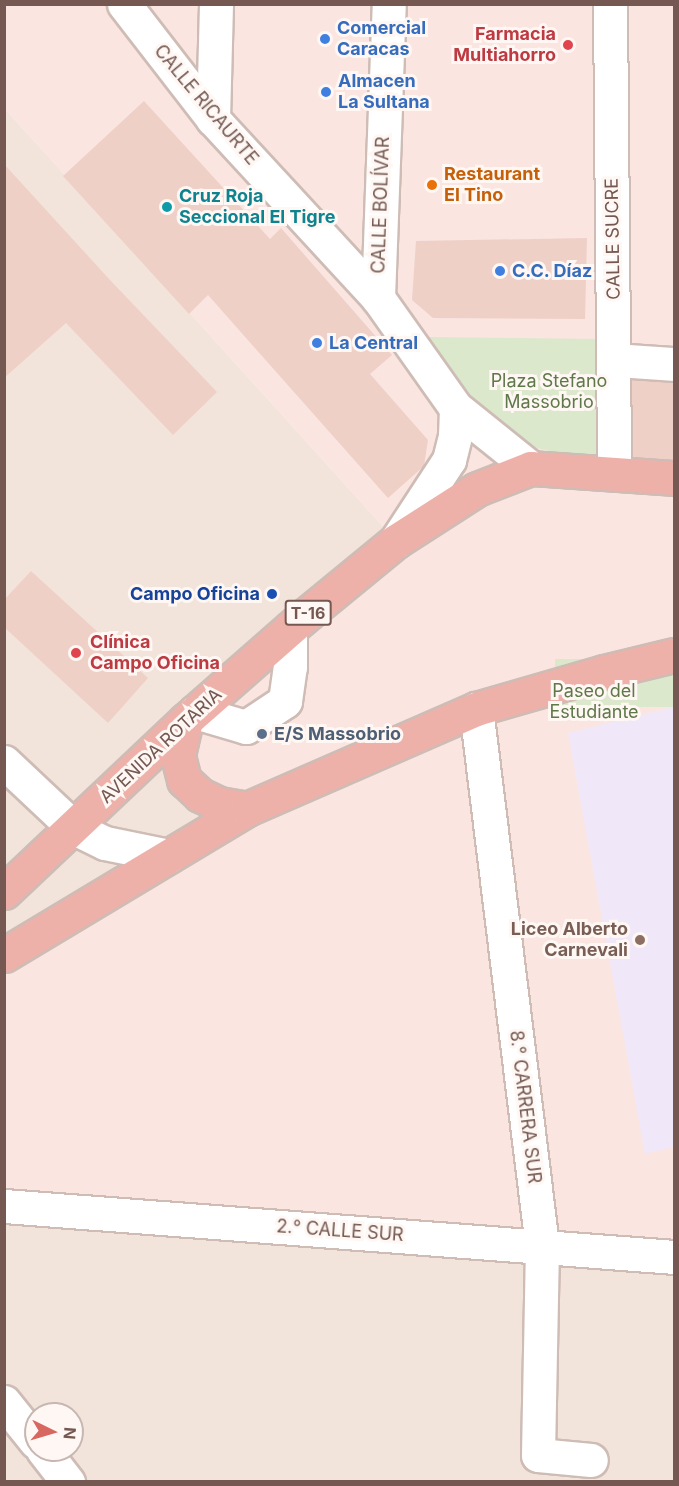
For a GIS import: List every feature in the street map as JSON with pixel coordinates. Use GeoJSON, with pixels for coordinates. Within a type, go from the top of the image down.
{"type":"FeatureCollection","features":[{"type":"Feature","properties":{"kind":"highway","name":"AVENIDA ROTARIA"},"geometry":{"type":"LineString","coordinates":[[4,892],[190,716],[290,629],[396,541],[477,489],[531,468],[675,478]]}},
{"type":"Feature","properties":{"kind":"highway"},"geometry":{"type":"LineString","coordinates":[[4,955],[247,809],[476,709],[604,672],[675,655]]}},
{"type":"Feature","properties":{"kind":"highway"},"geometry":{"type":"LineString","coordinates":[[190,716],[178,756],[184,780],[200,795],[219,804],[247,809]]}},
{"type":"Feature","properties":{"kind":"street","name":"CALLE RICAURTE"},"geometry":{"type":"LineString","coordinates":[[124,4],[213,119],[378,298],[456,408],[531,468]]}},
{"type":"Feature","properties":{"kind":"street"},"geometry":{"type":"LineString","coordinates":[[213,119],[216,4]]}},
{"type":"Feature","properties":{"kind":"street","name":"CALLE BOLÍVAR"},"geometry":{"type":"LineString","coordinates":[[378,298],[388,4]]}},
{"type":"Feature","properties":{"kind":"street","name":"CALLE SUCRE"},"geometry":{"type":"LineString","coordinates":[[610,4],[615,360],[614,472]]}},
{"type":"Feature","properties":{"kind":"street"},"geometry":{"type":"LineString","coordinates":[[615,360],[675,364]]}},
{"type":"Feature","properties":{"kind":"street"},"geometry":{"type":"LineString","coordinates":[[396,541],[449,460],[455,436],[456,408]]}},
{"type":"Feature","properties":{"kind":"street"},"geometry":{"type":"LineString","coordinates":[[190,716],[246,728],[285,701],[290,667],[290,629]]}},
{"type":"Feature","properties":{"kind":"street","name":"8.° CARRERA SUR"},"geometry":{"type":"LineString","coordinates":[[476,709],[542,1246],[538,1455],[591,1460]]}},
{"type":"Feature","properties":{"kind":"street"},"geometry":{"type":"LineString","coordinates":[[4,762],[74,828],[105,843],[169,856]]}},
{"type":"Feature","properties":{"kind":"street","name":"2.° CALLE SUR"},"geometry":{"type":"LineString","coordinates":[[4,1206],[675,1257]]}},
{"type":"Feature","properties":{"kind":"street"},"geometry":{"type":"LineString","coordinates":[[4,1402],[24,1427]]}},
{"type":"Feature","properties":{"kind":"street"},"geometry":{"type":"LineString","coordinates":[[52,1462],[68,1482]]}},
{"type":"Feature","properties":{"kind":"shaded area"},"geometry":{"type":"Polygon","coordinates":[[[5,5],[674,5],[674,1246],[5,1197],[5,964],[253,816],[200,788],[184,743],[397,542],[5,109],[5,5]]]}},
{"type":"Feature","properties":{"kind":"shaded area","name":"Campo Oficina"},"geometry":{"type":"Polygon","coordinates":[[[5,109],[397,542],[246,805],[5,964],[5,109]]]}},
{"type":"Feature","properties":{"kind":"shaded area","name":"Liceo Alberto Carnevali"},"geometry":{"type":"Polygon","coordinates":[[[674,707],[674,1147],[645,1154],[568,733],[674,707]]]}},
{"type":"Feature","properties":{"kind":"shaded area"},"geometry":{"type":"Polygon","coordinates":[[[4,1197],[674,1246],[674,1481],[5,1481],[4,1197]]]}},
{"type":"Feature","properties":{"kind":"green space","name":"Plaza Stefano Massobrio"},"geometry":{"type":"Polygon","coordinates":[[[427,337],[603,339],[604,458],[569,456],[537,448],[512,433],[481,408],[454,377],[427,337]]]}},
{"type":"Feature","properties":{"kind":"green space","name":"Paseo del Estudiante"},"geometry":{"type":"Polygon","coordinates":[[[555,659],[674,659],[674,707],[555,707],[555,659]]]}},
{"type":"Feature","properties":{"kind":"building"},"geometry":{"type":"Polygon","coordinates":[[[144,101],[270,239],[281,228],[392,355],[370,374],[428,440],[424,466],[388,498],[208,295],[189,314],[63,176],[144,101]]]}},
{"type":"Feature","properties":{"kind":"building"},"geometry":{"type":"Polygon","coordinates":[[[4,164],[217,392],[173,435],[66,323],[4,378],[4,164]]]}},
{"type":"Feature","properties":{"kind":"building","name":"C.C. Díaz"},"geometry":{"type":"Polygon","coordinates":[[[587,238],[585,319],[433,318],[412,300],[416,241],[587,238]]]}},
{"type":"Feature","properties":{"kind":"building"},"geometry":{"type":"Polygon","coordinates":[[[622,367],[674,371],[674,470],[629,466],[622,367]]]}},
{"type":"Feature","properties":{"kind":"building","name":"Clínica Campo Oficina"},"geometry":{"type":"Polygon","coordinates":[[[31,571],[148,678],[108,723],[4,627],[4,600],[31,571]]]}},
{"type":"Feature","properties":{"kind":"place","name":"Comercial Caracas"},"geometry":{"type":"Point","coordinates":[325,39]}},
{"type":"Feature","properties":{"kind":"place","name":"Farmacia Multiahorro"},"geometry":{"type":"Point","coordinates":[568,45]}},
{"type":"Feature","properties":{"kind":"place","name":"Almacen La Sultana"},"geometry":{"type":"Point","coordinates":[326,92]}},
{"type":"Feature","properties":{"kind":"place","name":"Restaurant El Tino"},"geometry":{"type":"Point","coordinates":[432,185]}},
{"type":"Feature","properties":{"kind":"place","name":"Cruz Roja Seccional El Tigre"},"geometry":{"type":"Point","coordinates":[167,207]}},
{"type":"Feature","properties":{"kind":"place","name":"C.C. Díaz"},"geometry":{"type":"Point","coordinates":[500,271]}},
{"type":"Feature","properties":{"kind":"place","name":"La Central"},"geometry":{"type":"Point","coordinates":[317,343]}},
{"type":"Feature","properties":{"kind":"place","name":"Campo Oficina"},"geometry":{"type":"Point","coordinates":[272,594]}},
{"type":"Feature","properties":{"kind":"place","name":"Clínica Campo Oficina"},"geometry":{"type":"Point","coordinates":[76,653]}},
{"type":"Feature","properties":{"kind":"place","name":"E/S Massobrio"},"geometry":{"type":"Point","coordinates":[262,734]}},
{"type":"Feature","properties":{"kind":"place","name":"Liceo Alberto Carnevali"},"geometry":{"type":"Point","coordinates":[640,940]}}]}
